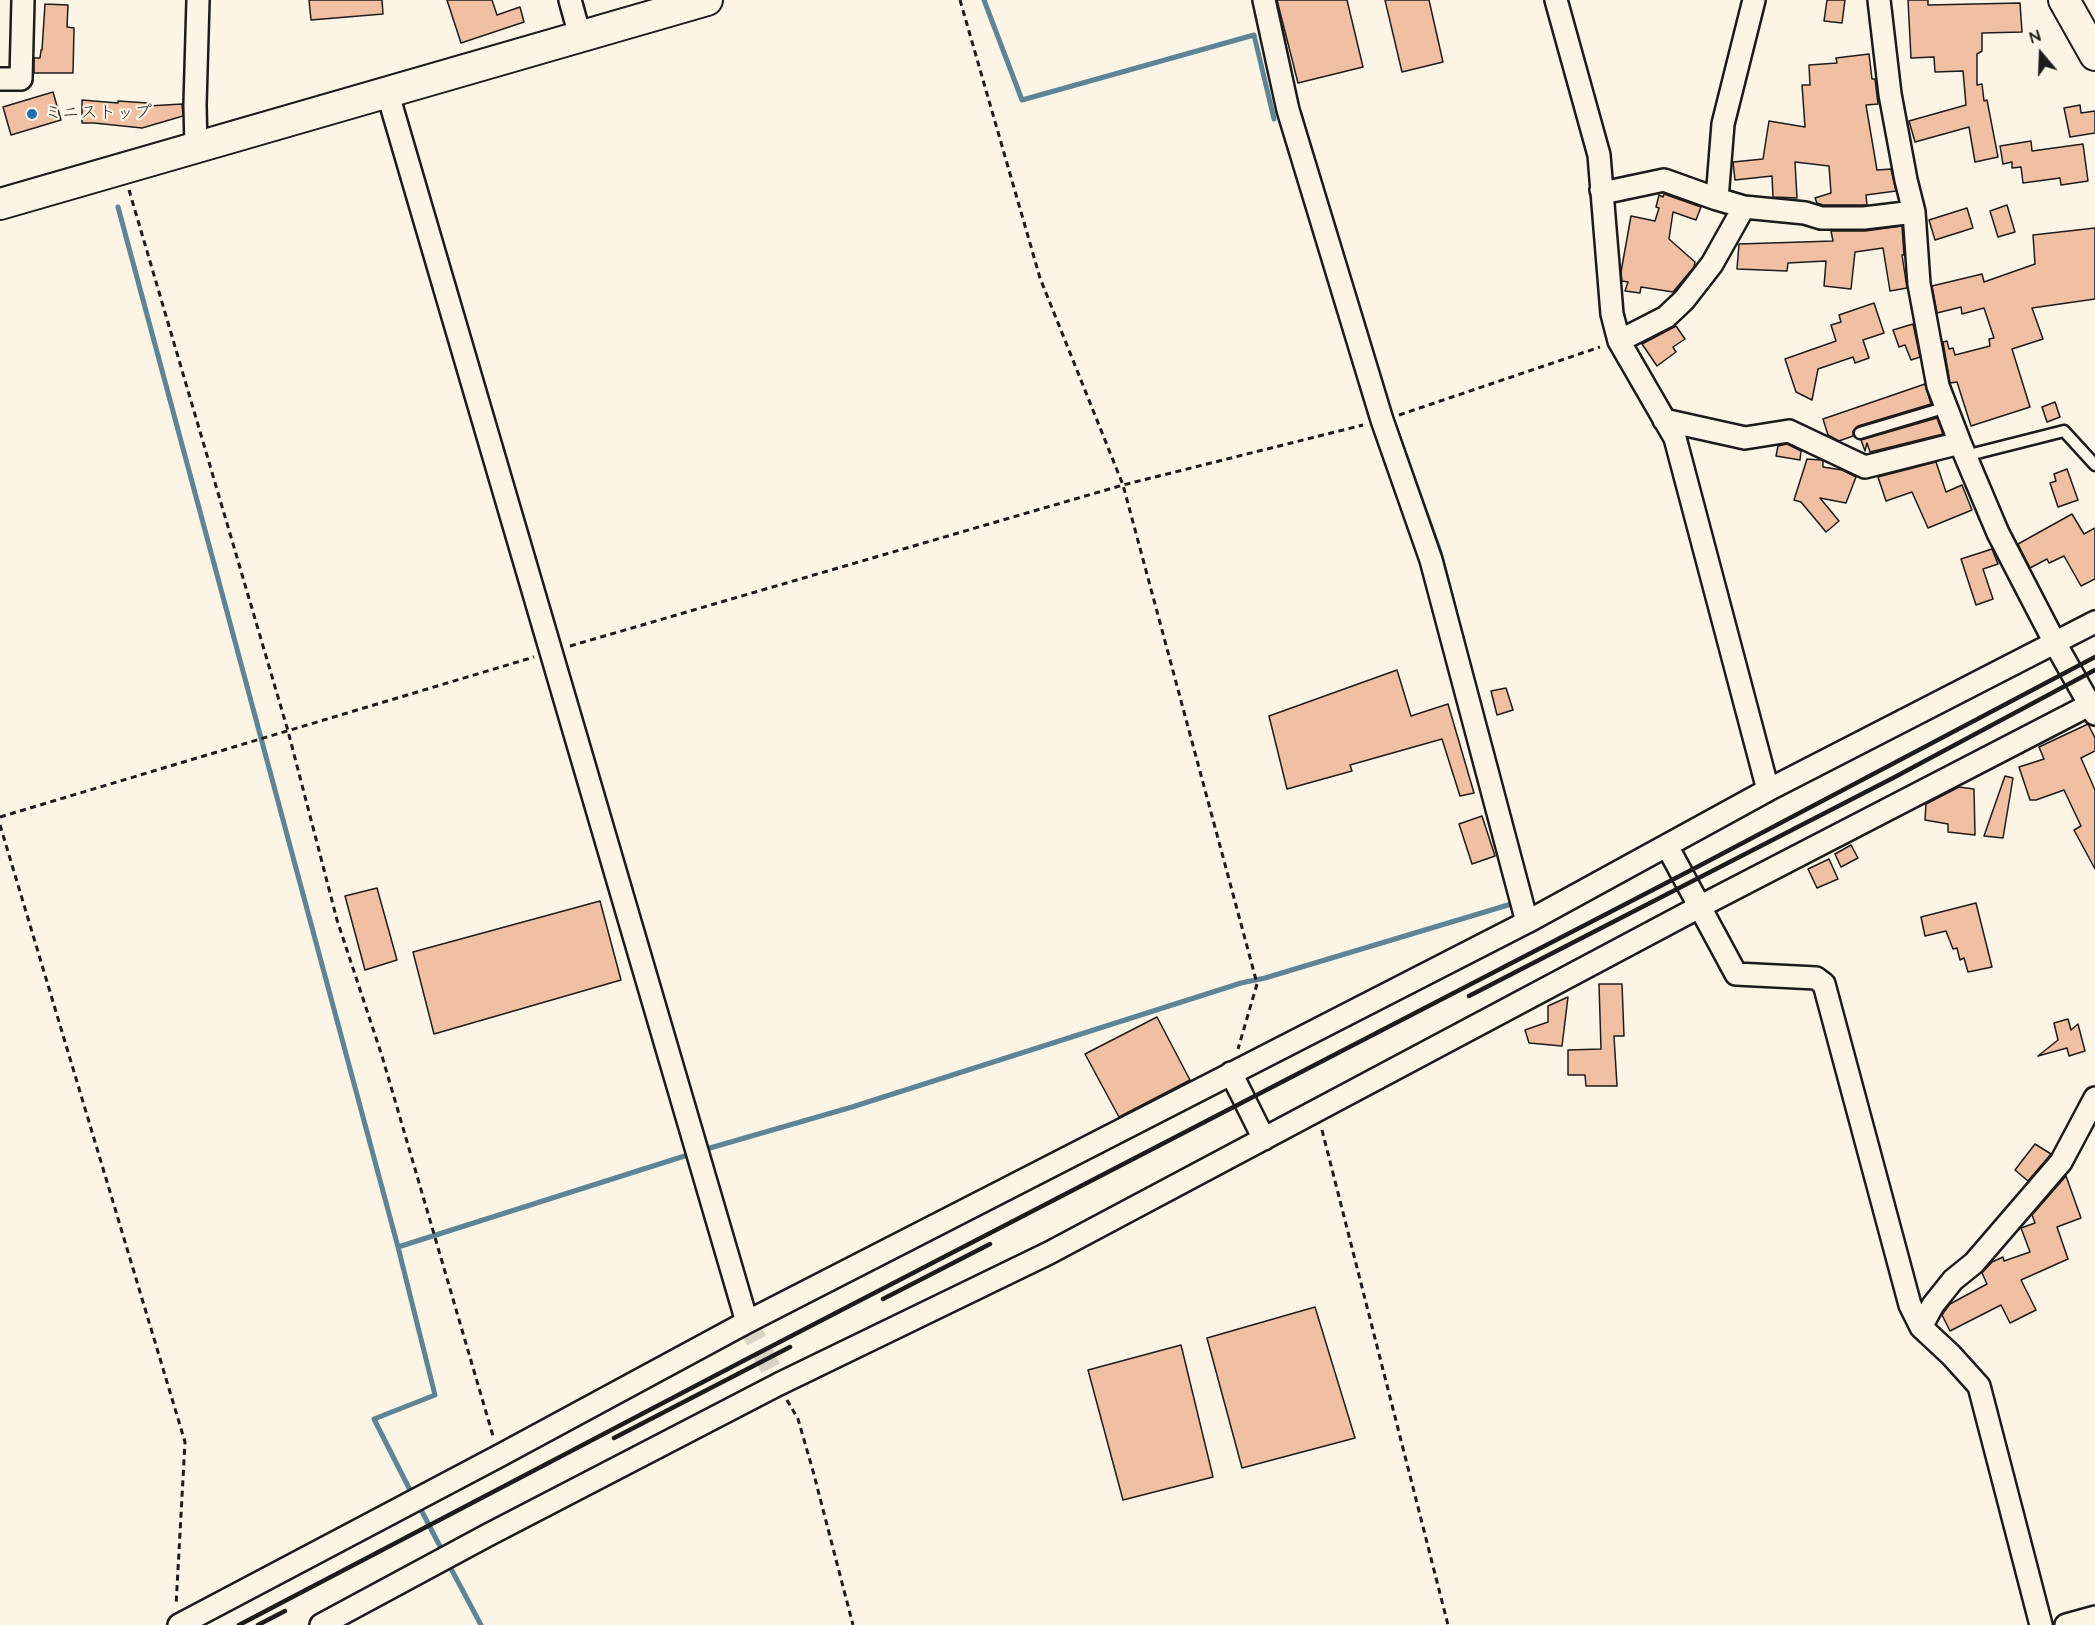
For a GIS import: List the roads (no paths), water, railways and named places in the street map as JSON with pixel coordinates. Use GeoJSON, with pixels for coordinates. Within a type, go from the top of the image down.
{"type":"FeatureCollection","features":[{"type":"Feature","properties":{"kind":"street"},"geometry":{"type":"LineString","coordinates":[[0,80],[21,79],[23,0]]}},
{"type":"Feature","properties":{"kind":"street"},"geometry":{"type":"LineString","coordinates":[[196,147],[198,0]]}},
{"type":"Feature","properties":{"kind":"street"},"geometry":{"type":"LineString","coordinates":[[570,0],[580,36]]}},
{"type":"Feature","properties":{"kind":"street"},"geometry":{"type":"LineString","coordinates":[[0,204],[707,0]]}},
{"type":"Feature","properties":{"kind":"street"},"geometry":{"type":"LineString","coordinates":[[1264,0],[1288,110],[1382,420],[1431,560],[1527,922]]}},
{"type":"Feature","properties":{"kind":"street"},"geometry":{"type":"LineString","coordinates":[[1556,0],[1599,155],[1612,314],[1619,341],[1675,438],[1768,790]]}},
{"type":"Feature","properties":{"kind":"street"},"geometry":{"type":"LineString","coordinates":[[1717,199],[1723,124],[1754,0]]}},
{"type":"Feature","properties":{"kind":"street"},"geometry":{"type":"LineString","coordinates":[[321,1625],[488,1535],[779,1384],[1049,1253],[1701,906],[2093,707],[2055,643],[1998,533],[1938,386],[1919,284],[1914,212],[1890,94],[1879,0]]}},
{"type":"Feature","properties":{"kind":"street"},"geometry":{"type":"LineString","coordinates":[[2064,0],[2095,56]]}},
{"type":"Feature","properties":{"kind":"street"},"geometry":{"type":"LineString","coordinates":[[387,91],[747,1322]]}},
{"type":"Feature","properties":{"kind":"street"},"geometry":{"type":"LineString","coordinates":[[1601,190],[1611,191],[1664,180],[1744,207],[1805,213],[1821,218],[1864,218],[1914,212]]}},
{"type":"Feature","properties":{"kind":"street"},"geometry":{"type":"LineString","coordinates":[[1619,341],[1666,317],[1684,300],[1712,264],[1744,207]]}},
{"type":"Feature","properties":{"kind":"street"},"geometry":{"type":"LineString","coordinates":[[1664,420],[1745,438],[1789,431],[1865,467],[1963,450]]}},
{"type":"Feature","properties":{"kind":"street"},"geometry":{"type":"LineString","coordinates":[[178,1619],[499,1456],[747,1322],[1527,922],[1768,790],[2095,621]]}},
{"type":"Feature","properties":{"kind":"street"},"geometry":{"type":"LineString","coordinates":[[1667,846],[1736,974],[1816,978],[1824,984],[1910,1305],[1921,1327],[1979,1386],[2041,1625]]}},
{"type":"Feature","properties":{"kind":"street"},"geometry":{"type":"LineString","coordinates":[[1231,1073],[1264,1139]]}},
{"type":"Feature","properties":{"kind":"street"},"geometry":{"type":"LineString","coordinates":[[1921,1327],[1933,1305],[1953,1281],[1974,1263],[2061,1162],[2095,1098]]}},
{"type":"Feature","properties":{"kind":"street"},"geometry":{"type":"LineString","coordinates":[[2066,1625],[2095,1617]]}},
{"type":"Feature","properties":{"kind":"lane"},"geometry":{"type":"LineString","coordinates":[[1860,434],[1947,407]]}},
{"type":"Feature","properties":{"kind":"lane"},"geometry":{"type":"LineString","coordinates":[[1963,450],[2064,431],[2095,465]]}},
{"type":"Feature","properties":{"kind":"waterway"},"geometry":{"type":"LineString","coordinates":[[984,0],[1022,100],[1254,35],[1274,119]]}},
{"type":"Feature","properties":{"kind":"waterway"},"geometry":{"type":"LineString","coordinates":[[1300,113],[1303,125]]}},
{"type":"Feature","properties":{"kind":"waterway"},"geometry":{"type":"LineString","coordinates":[[118,207],[398,1247],[435,1395],[374,1419],[413,1496]]}},
{"type":"Feature","properties":{"kind":"waterway"},"geometry":{"type":"LineString","coordinates":[[1391,415],[1440,552],[1468,661]]}},
{"type":"Feature","properties":{"kind":"waterway"},"geometry":{"type":"LineString","coordinates":[[703,1150],[852,1107],[1241,983],[1265,978],[1518,902]]}},
{"type":"Feature","properties":{"kind":"waterway"},"geometry":{"type":"LineString","coordinates":[[398,1247],[694,1153]]}},
{"type":"Feature","properties":{"kind":"waterway"},"geometry":{"type":"LineString","coordinates":[[418,1504],[444,1554]]}},
{"type":"Feature","properties":{"kind":"waterway"},"geometry":{"type":"LineString","coordinates":[[448,1563],[481,1625]]}},
{"type":"Feature","properties":{"kind":"tunnel"},"geometry":{"type":"LineString","coordinates":[[747,1322],[779,1384]]}},
{"type":"Feature","properties":{"kind":"railway"},"geometry":{"type":"LineString","coordinates":[[239,1625],[1699,866],[2095,657]]}},
{"type":"Feature","properties":{"kind":"railway"},"geometry":{"type":"LineString","coordinates":[[1469,996],[1893,778],[2095,670]]}},
{"type":"Feature","properties":{"kind":"railway"},"geometry":{"type":"LineString","coordinates":[[883,1299],[990,1244]]}},
{"type":"Feature","properties":{"kind":"railway"},"geometry":{"type":"LineString","coordinates":[[614,1438],[790,1347]]}},
{"type":"Feature","properties":{"kind":"railway"},"geometry":{"type":"LineString","coordinates":[[258,1625],[285,1611]]}},
{"type":"Feature","properties":{"kind":"place","name":"ミニストップ"},"geometry":{"type":"Point","coordinates":[32,114]}}]}
